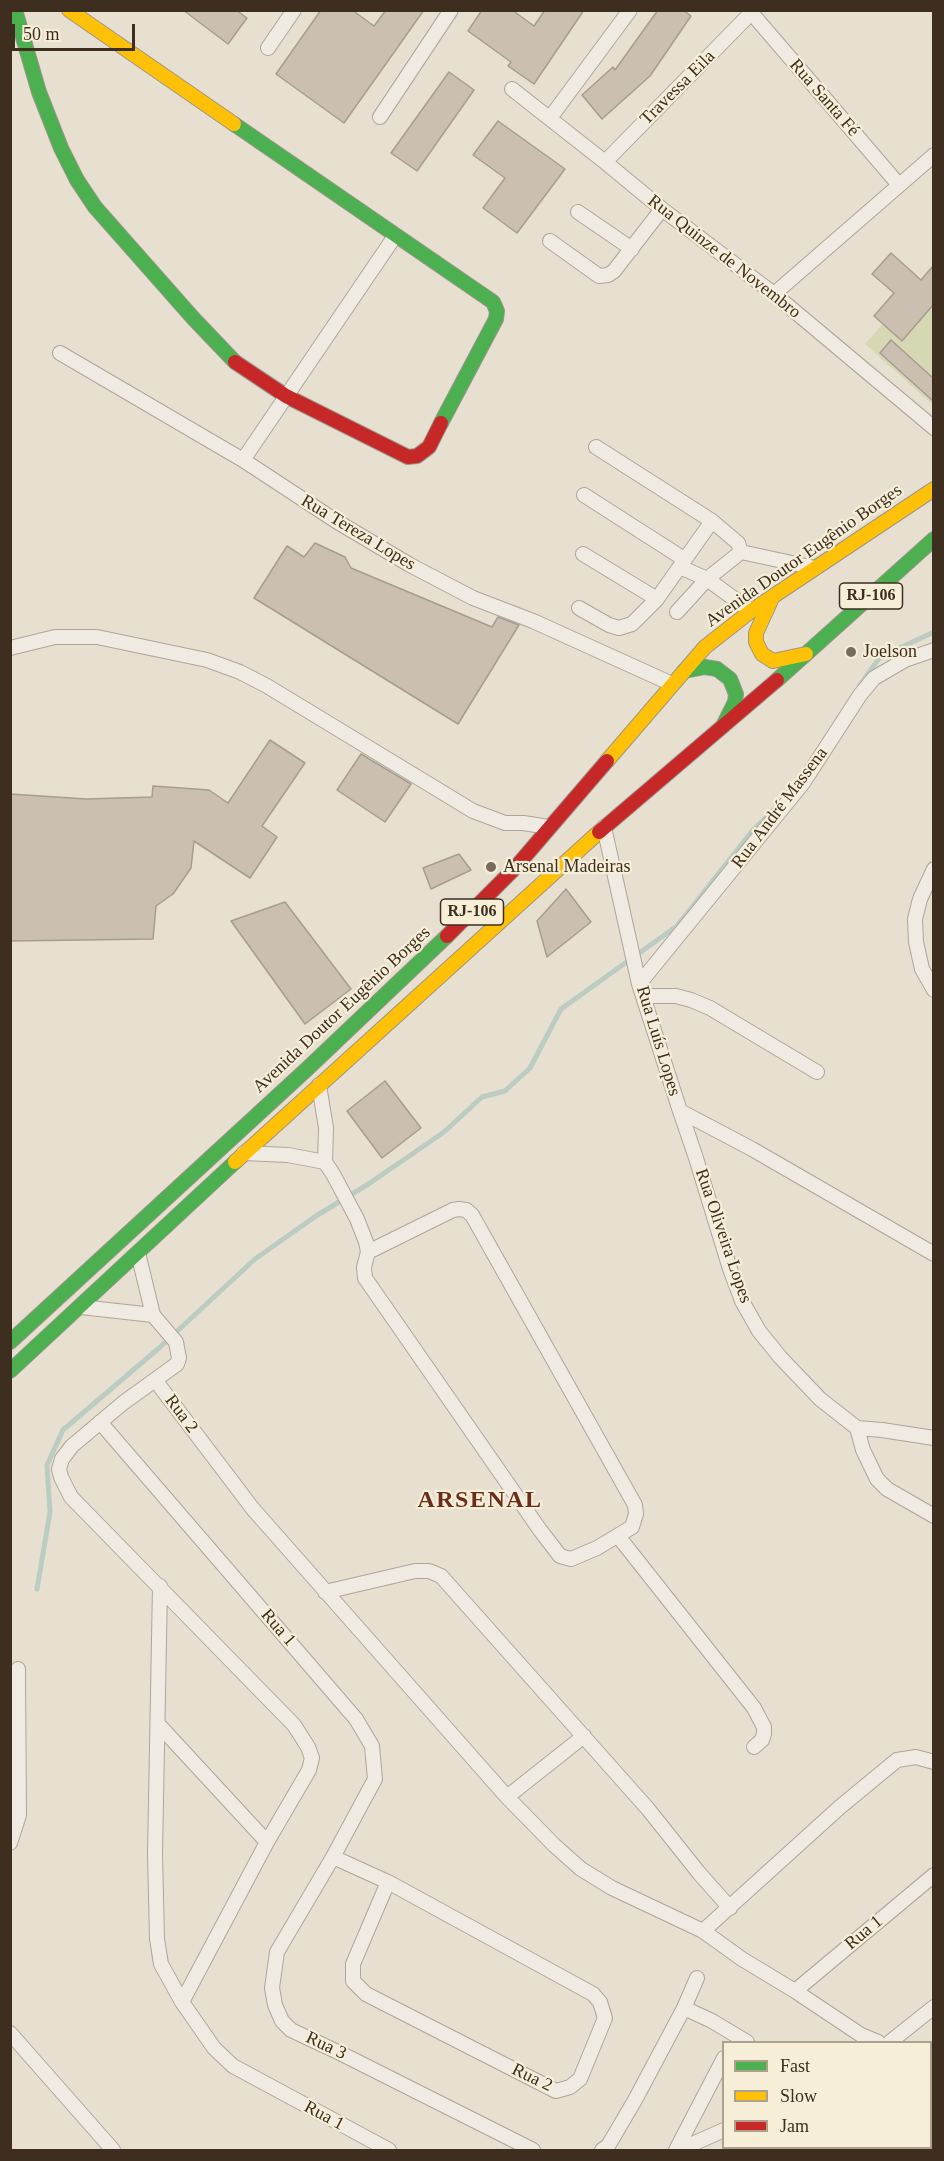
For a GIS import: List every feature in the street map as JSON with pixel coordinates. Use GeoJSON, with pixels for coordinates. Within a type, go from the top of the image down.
{"type":"FeatureCollection","features":[{"type":"Feature","properties":{"kind":"main road"},"geometry":{"type":"LineString","coordinates":[[15,10],[39,92],[77,180],[89,198],[193,318],[238,365],[286,396],[408,457],[417,456],[429,447],[496,319],[497,311],[493,302],[69,10]]}},
{"type":"Feature","properties":{"kind":"main road","name":"Avenida Doutor Eugênio Borges"},"geometry":{"type":"LineString","coordinates":[[10,1342],[307,1069],[484,902],[705,647],[751,611],[933,489]]}},
{"type":"Feature","properties":{"kind":"main road","name":"RJ-106"},"geometry":{"type":"LineString","coordinates":[[10,1371],[318,1085],[604,827],[809,653],[933,539]]}},
{"type":"Feature","properties":{"kind":"main road"},"geometry":{"type":"LineString","coordinates":[[772,597],[756,633],[756,642],[762,654],[773,661],[809,653]]}},
{"type":"Feature","properties":{"kind":"main road"},"geometry":{"type":"LineString","coordinates":[[684,671],[705,667],[717,669],[730,679],[736,694],[735,702],[722,729]]}},
{"type":"Feature","properties":{"kind":"street"},"geometry":{"type":"LineString","coordinates":[[268,48],[294,10]]}},
{"type":"Feature","properties":{"kind":"street"},"geometry":{"type":"LineString","coordinates":[[380,117],[451,10]]}},
{"type":"Feature","properties":{"kind":"street"},"geometry":{"type":"LineString","coordinates":[[550,118],[630,10]]}},
{"type":"Feature","properties":{"kind":"street","name":"Travessa Eila"},"geometry":{"type":"LineString","coordinates":[[605,162],[750,12]]}},
{"type":"Feature","properties":{"kind":"street","name":"Rua Santa Fé"},"geometry":{"type":"LineString","coordinates":[[750,12],[898,185]]}},
{"type":"Feature","properties":{"kind":"street","name":"Rua Quinze de Novembro"},"geometry":{"type":"LineString","coordinates":[[512,89],[662,209],[774,294],[933,428]]}},
{"type":"Feature","properties":{"kind":"street"},"geometry":{"type":"LineString","coordinates":[[774,294],[933,155]]}},
{"type":"Feature","properties":{"kind":"street"},"geometry":{"type":"LineString","coordinates":[[550,241],[599,276],[608,275],[632,249],[662,209]]}},
{"type":"Feature","properties":{"kind":"street"},"geometry":{"type":"LineString","coordinates":[[578,212],[632,249]]}},
{"type":"Feature","properties":{"kind":"street"},"geometry":{"type":"LineString","coordinates":[[243,460],[395,236]]}},
{"type":"Feature","properties":{"kind":"street","name":"Rua Tereza Lopes"},"geometry":{"type":"LineString","coordinates":[[60,353],[243,460],[410,565],[473,598],[533,621],[672,684]]}},
{"type":"Feature","properties":{"kind":"street"},"geometry":{"type":"LineString","coordinates":[[596,447],[712,521],[734,538],[741,552]]}},
{"type":"Feature","properties":{"kind":"street"},"geometry":{"type":"LineString","coordinates":[[584,495],[751,611]]}},
{"type":"Feature","properties":{"kind":"street"},"geometry":{"type":"LineString","coordinates":[[579,608],[619,628],[633,624],[657,599],[712,521]]}},
{"type":"Feature","properties":{"kind":"street"},"geometry":{"type":"LineString","coordinates":[[677,612],[706,579],[741,552],[816,568]]}},
{"type":"Feature","properties":{"kind":"street"},"geometry":{"type":"LineString","coordinates":[[583,554],[657,599]]}},
{"type":"Feature","properties":{"kind":"street"},"geometry":{"type":"LineString","coordinates":[[10,648],[56,637],[98,637],[207,660],[240,672],[267,686],[473,811],[506,823],[549,827]]}},
{"type":"Feature","properties":{"kind":"street","name":"Rua André Massena"},"geometry":{"type":"LineString","coordinates":[[641,990],[803,783],[861,694],[874,678],[905,660],[933,651]]}},
{"type":"Feature","properties":{"kind":"street","name":"Rua Luís Lopes"},"geometry":{"type":"LineString","coordinates":[[604,827],[641,990],[680,1111],[752,1149],[933,1254]]}},
{"type":"Feature","properties":{"kind":"street"},"geometry":{"type":"LineString","coordinates":[[933,869],[920,899],[915,919],[916,942],[922,969],[933,990]]}},
{"type":"Feature","properties":{"kind":"street"},"geometry":{"type":"LineString","coordinates":[[641,990],[676,996],[710,1008],[817,1072]]}},
{"type":"Feature","properties":{"kind":"street"},"geometry":{"type":"LineString","coordinates":[[318,1085],[326,1128],[325,1162],[357,1219],[368,1252],[364,1267],[365,1278],[560,1556],[571,1559],[597,1548],[632,1527],[636,1514],[635,1505],[472,1215],[466,1210],[453,1210],[368,1252]]}},
{"type":"Feature","properties":{"kind":"street","name":"Rua Oliveira Lopes"},"geometry":{"type":"LineString","coordinates":[[680,1111],[742,1301],[759,1331],[780,1357],[820,1399],[857,1428]]}},
{"type":"Feature","properties":{"kind":"street"},"geometry":{"type":"LineString","coordinates":[[244,1153],[288,1155],[325,1162]]}},
{"type":"Feature","properties":{"kind":"street"},"geometry":{"type":"LineString","coordinates":[[138,1253],[153,1315],[176,1342],[179,1358],[177,1364],[155,1380]]}},
{"type":"Feature","properties":{"kind":"street"},"geometry":{"type":"LineString","coordinates":[[81,1307],[153,1315]]}},
{"type":"Feature","properties":{"kind":"street","name":"Rua 2"},"geometry":{"type":"LineString","coordinates":[[267,1842],[309,1770],[312,1758],[305,1741],[294,1725],[71,1497],[59,1469],[62,1459],[72,1446],[100,1422],[155,1380],[253,1509],[325,1592]]}},
{"type":"Feature","properties":{"kind":"street","name":"Rua 1"},"geometry":{"type":"LineString","coordinates":[[100,1422],[356,1719],[367,1735],[375,1758],[375,1779],[333,1857]]}},
{"type":"Feature","properties":{"kind":"street"},"geometry":{"type":"LineString","coordinates":[[933,1438],[857,1428],[877,1479],[887,1489],[933,1516]]}},
{"type":"Feature","properties":{"kind":"street"},"geometry":{"type":"LineString","coordinates":[[618,1536],[754,1708],[765,1727],[762,1740],[754,1747]]}},
{"type":"Feature","properties":{"kind":"street"},"geometry":{"type":"LineString","coordinates":[[730,1908],[648,1809],[441,1576],[429,1571],[415,1571],[325,1592],[507,1797],[581,1869],[612,1888],[704,1931],[742,1959],[874,2041]]}},
{"type":"Feature","properties":{"kind":"street","name":"Rua 1"},"geometry":{"type":"LineString","coordinates":[[160,1586],[155,1854],[157,1939],[161,1964],[182,2001],[214,2048],[233,2066],[389,2151]]}},
{"type":"Feature","properties":{"kind":"street"},"geometry":{"type":"LineString","coordinates":[[10,1842],[20,1815],[18,1669]]}},
{"type":"Feature","properties":{"kind":"street"},"geometry":{"type":"LineString","coordinates":[[158,1724],[267,1842],[182,2001]]}},
{"type":"Feature","properties":{"kind":"street"},"geometry":{"type":"LineString","coordinates":[[507,1797],[584,1736]]}},
{"type":"Feature","properties":{"kind":"street"},"geometry":{"type":"LineString","coordinates":[[704,1931],[840,1807],[897,1760],[916,1757],[933,1762]]}},
{"type":"Feature","properties":{"kind":"street","name":"Rua 2"},"geometry":{"type":"LineString","coordinates":[[333,1857],[388,1882],[584,1989],[600,2002],[605,2018],[580,2079],[570,2087],[556,2091],[366,1994],[353,1981],[353,1964],[388,1882]]}},
{"type":"Feature","properties":{"kind":"street","name":"Rua 3"},"geometry":{"type":"LineString","coordinates":[[333,1857],[277,1952],[272,1989],[275,2006],[282,2021],[291,2030],[340,2052],[533,2151]]}},
{"type":"Feature","properties":{"kind":"street","name":"Rua 1"},"geometry":{"type":"LineString","coordinates":[[795,1991],[933,1875]]}},
{"type":"Feature","properties":{"kind":"street"},"geometry":{"type":"LineString","coordinates":[[602,2151],[608,2146],[684,2008],[697,1978]]}},
{"type":"Feature","properties":{"kind":"street"},"geometry":{"type":"LineString","coordinates":[[892,2041],[933,2007]]}},
{"type":"Feature","properties":{"kind":"street"},"geometry":{"type":"LineString","coordinates":[[684,2008],[733,2039]]}},
{"type":"Feature","properties":{"kind":"street"},"geometry":{"type":"LineString","coordinates":[[10,2033],[113,2151]]}},
{"type":"Feature","properties":{"kind":"street"},"geometry":{"type":"LineString","coordinates":[[677,2151],[722,2060]]}},
{"type":"Feature","properties":{"kind":"street"},"geometry":{"type":"LineString","coordinates":[[677,2151],[722,2130]]}},
{"type":"Feature","properties":{"kind":"green space"},"geometry":{"type":"Polygon","coordinates":[[[924,277],[933,285],[933,405],[865,344],[924,277]]]}},
{"type":"Feature","properties":{"kind":"building"},"geometry":{"type":"Polygon","coordinates":[[[183,10],[236,10],[247,18],[228,44],[183,10]]]}},
{"type":"Feature","properties":{"kind":"building"},"geometry":{"type":"Polygon","coordinates":[[[321,10],[352,10],[374,26],[386,10],[424,10],[344,123],[276,74],[321,10]]]}},
{"type":"Feature","properties":{"kind":"building"},"geometry":{"type":"Polygon","coordinates":[[[482,10],[512,10],[534,26],[545,10],[584,10],[534,84],[508,66],[511,62],[468,31],[482,10]]]}},
{"type":"Feature","properties":{"kind":"building"},"geometry":{"type":"Polygon","coordinates":[[[658,10],[683,10],[691,16],[650,76],[602,119],[582,95],[613,67],[615,70],[658,10]]]}},
{"type":"Feature","properties":{"kind":"building"},"geometry":{"type":"Polygon","coordinates":[[[449,72],[474,90],[417,171],[391,153],[449,72]]]}},
{"type":"Feature","properties":{"kind":"building"},"geometry":{"type":"Polygon","coordinates":[[[498,121],[565,169],[517,233],[483,208],[505,178],[473,155],[498,121]]]}},
{"type":"Feature","properties":{"kind":"building"},"geometry":{"type":"Polygon","coordinates":[[[891,253],[921,280],[933,266],[933,305],[902,341],[874,316],[894,293],[872,274],[891,253]]]}},
{"type":"Feature","properties":{"kind":"building"},"geometry":{"type":"Polygon","coordinates":[[[891,340],[933,378],[933,401],[880,353],[891,340]]]}},
{"type":"Feature","properties":{"kind":"building"},"geometry":{"type":"Polygon","coordinates":[[[315,543],[345,557],[351,568],[492,627],[498,617],[519,625],[458,724],[254,598],[287,546],[304,557],[315,543]]]}},
{"type":"Feature","properties":{"kind":"building"},"geometry":{"type":"Polygon","coordinates":[[[270,740],[305,763],[262,826],[277,837],[250,878],[194,841],[191,868],[173,894],[156,906],[153,939],[10,941],[10,794],[86,799],[152,797],[153,786],[209,790],[228,803],[270,740]]]}},
{"type":"Feature","properties":{"kind":"building"},"geometry":{"type":"Polygon","coordinates":[[[361,754],[411,784],[385,822],[337,790],[361,754]]]}},
{"type":"Feature","properties":{"kind":"building"},"geometry":{"type":"Polygon","coordinates":[[[459,854],[471,870],[431,889],[423,868],[459,854]]]}},
{"type":"Feature","properties":{"kind":"building"},"geometry":{"type":"Polygon","coordinates":[[[566,889],[591,922],[547,957],[537,921],[566,889]]]}},
{"type":"Feature","properties":{"kind":"building"},"geometry":{"type":"Polygon","coordinates":[[[285,902],[351,989],[305,1024],[231,921],[285,902]]]}},
{"type":"Feature","properties":{"kind":"building"},"geometry":{"type":"Polygon","coordinates":[[[385,1081],[421,1128],[382,1158],[347,1111],[385,1081]]]}},
{"type":"Feature","properties":{"kind":"waterway"},"geometry":{"type":"LineString","coordinates":[[860,685],[880,657],[934,632]]}},
{"type":"Feature","properties":{"kind":"waterway"},"geometry":{"type":"LineString","coordinates":[[37,1589],[50,1512],[47,1465],[63,1430],[159,1348],[255,1259],[444,1132],[482,1097],[505,1091],[530,1068],[561,1009],[677,926],[753,830],[773,811]]}},
{"type":"Feature","properties":{"kind":"traffic: fast"},"geometry":{"type":"LineString","coordinates":[[15,10],[39,92],[61,148],[77,180],[95,207],[235,362]]}},
{"type":"Feature","properties":{"kind":"traffic: fast"},"geometry":{"type":"LineString","coordinates":[[234,124],[493,302],[497,311],[496,319],[441,423]]}},
{"type":"Feature","properties":{"kind":"traffic: fast"},"geometry":{"type":"LineString","coordinates":[[777,680],[934,539]]}},
{"type":"Feature","properties":{"kind":"traffic: fast"},"geometry":{"type":"LineString","coordinates":[[684,671],[705,667],[717,669],[730,679],[736,694],[735,702],[723,726]]}},
{"type":"Feature","properties":{"kind":"traffic: fast"},"geometry":{"type":"LineString","coordinates":[[10,1342],[307,1069],[447,936]]}},
{"type":"Feature","properties":{"kind":"traffic: fast"},"geometry":{"type":"LineString","coordinates":[[10,1371],[235,1162]]}},
{"type":"Feature","properties":{"kind":"traffic: slow"},"geometry":{"type":"LineString","coordinates":[[69,10],[234,124]]}},
{"type":"Feature","properties":{"kind":"traffic: slow"},"geometry":{"type":"LineString","coordinates":[[607,761],[705,647],[751,611],[934,489]]}},
{"type":"Feature","properties":{"kind":"traffic: slow"},"geometry":{"type":"LineString","coordinates":[[772,598],[756,633],[756,642],[762,654],[773,661],[806,654]]}},
{"type":"Feature","properties":{"kind":"traffic: slow"},"geometry":{"type":"LineString","coordinates":[[235,1162],[599,832]]}},
{"type":"Feature","properties":{"kind":"traffic: jam"},"geometry":{"type":"LineString","coordinates":[[235,362],[286,396],[408,457],[417,456],[429,447],[441,423]]}},
{"type":"Feature","properties":{"kind":"traffic: jam"},"geometry":{"type":"LineString","coordinates":[[599,832],[777,680]]}},
{"type":"Feature","properties":{"kind":"traffic: jam"},"geometry":{"type":"LineString","coordinates":[[447,936],[515,868],[607,761]]}},
{"type":"Feature","properties":{"kind":"place","name":"Joelson"},"geometry":{"type":"Point","coordinates":[851,652]}},
{"type":"Feature","properties":{"kind":"place","name":"Arsenal Madeiras"},"geometry":{"type":"Point","coordinates":[491,867]}},
{"type":"Feature","properties":{"kind":"district","name":"ARSENAL"},"geometry":{"type":"Point","coordinates":[480,1501]}}]}
